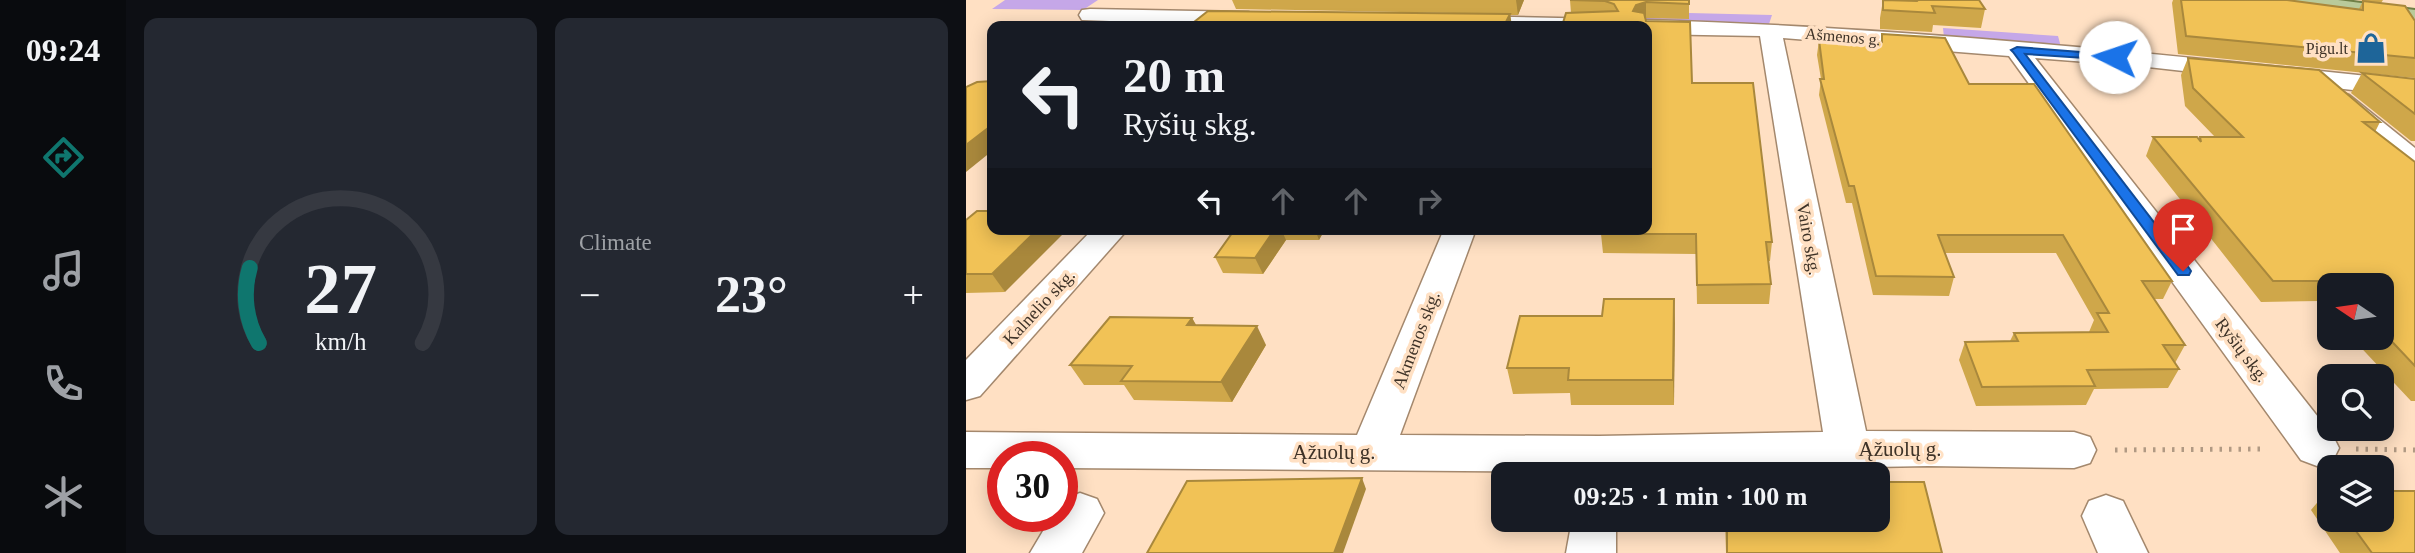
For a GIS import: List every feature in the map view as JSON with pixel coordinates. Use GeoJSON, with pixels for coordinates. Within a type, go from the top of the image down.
{"type":"FeatureCollection","features":[{"type":"Feature","properties":{"kind":"main road"},"geometry":{"type":"LineString","coordinates":[[2284,0],[2415,17]]}},
{"type":"Feature","properties":{"kind":"street"},"geometry":{"type":"LineString","coordinates":[[1082,21],[1113,0]]}},
{"type":"Feature","properties":{"kind":"street"},"geometry":{"type":"LineString","coordinates":[[1082,21],[1266,19]]}},
{"type":"Feature","properties":{"kind":"street","name":"Ašmenos g."},"geometry":{"type":"LineString","coordinates":[[1652,27],[1770,30],[2139,59],[2415,89]]}},
{"type":"Feature","properties":{"kind":"street","name":"Vairo skg."},"geometry":{"type":"LineString","coordinates":[[1770,30],[1848,449]]}},
{"type":"Feature","properties":{"kind":"street","name":"Ryšių skg."},"geometry":{"type":"LineString","coordinates":[[2017,50],[2316,448]]}},
{"type":"Feature","properties":{"kind":"street"},"geometry":{"type":"LineString","coordinates":[[2318,78],[2336,97],[2415,162]]}},
{"type":"Feature","properties":{"kind":"street","name":"Kalnelio skg."},"geometry":{"type":"LineString","coordinates":[[966,385],[1106,235]]}},
{"type":"Feature","properties":{"kind":"street","name":"Akmenos skg."},"geometry":{"type":"LineString","coordinates":[[1372,452],[1458,235]]}},
{"type":"Feature","properties":{"kind":"street","name":"Ąžuolų g."},"geometry":{"type":"LineString","coordinates":[[966,450],[1599,454],[1848,449],[2074,450]]}},
{"type":"Feature","properties":{"kind":"street"},"geometry":{"type":"LineString","coordinates":[[1055,553],[1080,513]]}},
{"type":"Feature","properties":{"kind":"path"},"geometry":{"type":"LineString","coordinates":[[2074,450],[2415,450]]}},
{"type":"Feature","properties":{"kind":"shaded area"},"geometry":{"type":"Polygon","coordinates":[[[1005,0],[1098,0],[1083,10],[992,9],[1005,0]]]}},
{"type":"Feature","properties":{"kind":"shaded area"},"geometry":{"type":"Polygon","coordinates":[[[1606,11],[1772,15],[1769,24],[1602,19],[1606,11]]]}},
{"type":"Feature","properties":{"kind":"shaded area"},"geometry":{"type":"Polygon","coordinates":[[[1943,28],[2058,36],[2061,47],[1944,38],[1943,28]]]}},
{"type":"Feature","properties":{"kind":"building"},"geometry":{"type":"Polygon","coordinates":[[[1570,0],[1689,0],[1689,4],[1646,2],[1636,5],[1633,11],[1644,13],[1646,21],[1564,21],[1566,13],[1618,11],[1614,4],[1605,1],[1570,0]]]}},
{"type":"Feature","properties":{"kind":"building"},"geometry":{"type":"Polygon","coordinates":[[[1883,0],[1979,0],[1985,9],[1932,6],[1935,13],[1883,10],[1883,0]]]}},
{"type":"Feature","properties":{"kind":"building"},"geometry":{"type":"Polygon","coordinates":[[[2181,0],[2287,0],[2363,10],[2363,1],[2405,6],[2415,21],[2415,58],[2186,36],[2181,0]]]}},
{"type":"Feature","properties":{"kind":"building"},"geometry":{"type":"Polygon","coordinates":[[[1208,11],[1510,14],[1506,21],[1195,21],[1208,11]]]}},
{"type":"Feature","properties":{"kind":"building"},"geometry":{"type":"Polygon","coordinates":[[[1652,21],[1690,22],[1692,83],[1753,83],[1772,242],[1766,242],[1771,284],[1697,285],[1696,234],[1652,234],[1652,21]]]}},
{"type":"Feature","properties":{"kind":"building"},"geometry":{"type":"Polygon","coordinates":[[[1882,34],[1945,38],[1969,84],[2034,84],[2172,281],[2142,281],[2185,345],[2163,345],[2179,369],[2087,370],[2095,386],[1982,387],[1965,342],[2018,341],[2014,333],[2108,332],[2097,313],[2109,313],[2063,235],[1938,235],[1954,277],[1876,276],[1854,186],[1849,186],[1820,79],[1824,79],[1819,40],[1882,42],[1882,34]]]}},
{"type":"Feature","properties":{"kind":"building"},"geometry":{"type":"Polygon","coordinates":[[[2188,58],[2319,70],[2380,122],[2363,122],[2415,162],[2415,366],[2394,344],[2394,273],[2317,273],[2317,281],[2273,281],[2153,137],[2197,137],[2201,142],[2200,137],[2243,137],[2193,88],[2188,58]]]}},
{"type":"Feature","properties":{"kind":"building"},"geometry":{"type":"Polygon","coordinates":[[[2362,73],[2415,79],[2415,114],[2362,73]]]}},
{"type":"Feature","properties":{"kind":"building"},"geometry":{"type":"Polygon","coordinates":[[[987,81],[987,129],[966,145],[966,87],[987,81]]]}},
{"type":"Feature","properties":{"kind":"building"},"geometry":{"type":"Polygon","coordinates":[[[977,211],[987,211],[987,235],[1032,235],[992,274],[966,274],[966,220],[977,211]]]}},
{"type":"Feature","properties":{"kind":"building"},"geometry":{"type":"Polygon","coordinates":[[[1231,235],[1271,235],[1255,258],[1215,257],[1231,235]]]}},
{"type":"Feature","properties":{"kind":"building"},"geometry":{"type":"Polygon","coordinates":[[[1604,299],[1674,299],[1673,380],[1568,380],[1569,368],[1507,368],[1520,316],[1602,316],[1604,299]]]}},
{"type":"Feature","properties":{"kind":"building"},"geometry":{"type":"Polygon","coordinates":[[[1110,317],[1192,318],[1187,325],[1257,326],[1221,382],[1121,381],[1132,366],[1070,365],[1110,317]]]}},
{"type":"Feature","properties":{"kind":"building"},"geometry":{"type":"Polygon","coordinates":[[[1362,478],[1334,553],[1147,553],[1187,481],[1362,478]]]}},
{"type":"Feature","properties":{"kind":"building"},"geometry":{"type":"Polygon","coordinates":[[[1890,482],[1924,482],[1942,553],[1727,553],[1727,532],[1890,532],[1890,482]]]}},
{"type":"Feature","properties":{"kind":"building"},"geometry":{"type":"Polygon","coordinates":[[[2394,491],[2415,491],[2415,553],[2372,553],[2357,532],[2394,532],[2394,491]]]}},
{"type":"Feature","properties":{"kind":"place","name":"Pigu.lt"},"geometry":{"type":"Point","coordinates":[2371,48]}},
{"type":"Feature","properties":{"kind":"route"},"geometry":{"type":"LineString","coordinates":[[2115,57],[2017,50],[2183,271]]}}]}
